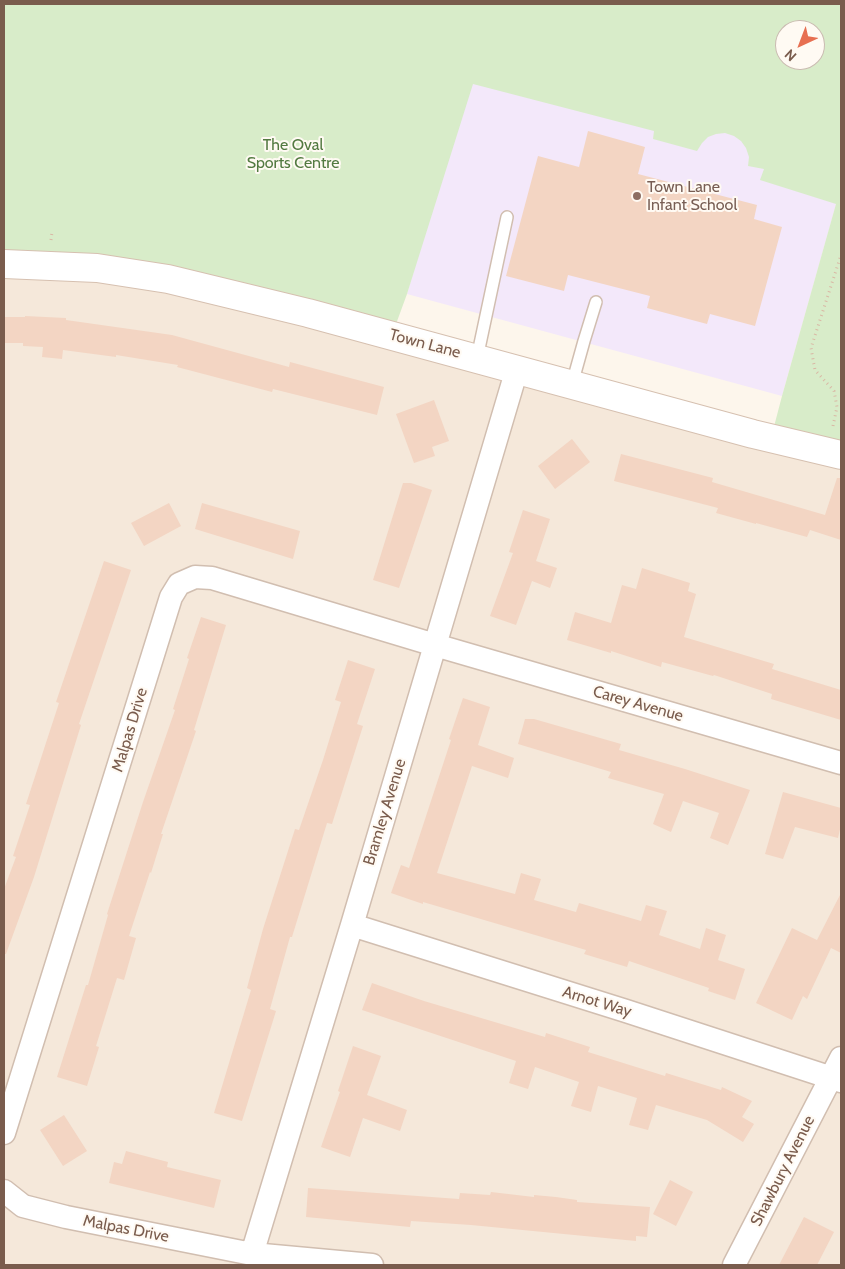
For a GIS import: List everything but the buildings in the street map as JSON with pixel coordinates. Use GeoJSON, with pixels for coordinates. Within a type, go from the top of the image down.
{"type":"FeatureCollection","features":[{"type":"Feature","properties":{"kind":"main road","name":"Town Lane"},"geometry":{"type":"LineString","coordinates":[[4,264],[97,268],[168,280],[308,313],[743,431],[834,453]]}},
{"type":"Feature","properties":{"kind":"street","name":"Bramley Avenue"},"geometry":{"type":"LineString","coordinates":[[252,1254],[517,369]]}},
{"type":"Feature","properties":{"kind":"street","name":"Malpas Drive"},"geometry":{"type":"LineString","coordinates":[[4,1133],[168,606],[179,584],[195,577],[212,578],[435,645]]}},
{"type":"Feature","properties":{"kind":"street","name":"Carey Avenue"},"geometry":{"type":"LineString","coordinates":[[435,645],[841,763]]}},
{"type":"Feature","properties":{"kind":"street","name":"Arnot Way"},"geometry":{"type":"LineString","coordinates":[[352,925],[635,1014],[838,1072]]}},
{"type":"Feature","properties":{"kind":"street","name":"Shawbury Avenue"},"geometry":{"type":"LineString","coordinates":[[734,1265],[838,1072]]}},
{"type":"Feature","properties":{"kind":"street","name":"Malpas Drive"},"geometry":{"type":"LineString","coordinates":[[4,1191],[23,1206],[66,1217],[252,1254]]}},
{"type":"Feature","properties":{"kind":"street"},"geometry":{"type":"LineString","coordinates":[[252,1254],[372,1265]]}},
{"type":"Feature","properties":{"kind":"lane"},"geometry":{"type":"LineString","coordinates":[[477,358],[507,217]]}},
{"type":"Feature","properties":{"kind":"lane"},"geometry":{"type":"LineString","coordinates":[[572,384],[596,302]]}},
{"type":"Feature","properties":{"kind":"path"},"geometry":{"type":"LineString","coordinates":[[834,453],[836,407],[834,391],[815,370],[811,348],[841,255]]}},
{"type":"Feature","properties":{"kind":"shaded area","name":"Town Lane Infant School"},"geometry":{"type":"Polygon","coordinates":[[[492,4],[841,4],[841,187],[782,396],[407,294],[492,4]]]}},
{"type":"Feature","properties":{"kind":"shaded area"},"geometry":{"type":"Polygon","coordinates":[[[4,268],[116,275],[841,454],[841,1265],[4,1265],[4,268]]]}},
{"type":"Feature","properties":{"kind":"green space","name":"The Oval Sports Centre"},"geometry":{"type":"Polygon","coordinates":[[[4,4],[841,4],[841,455],[771,438],[836,204],[760,180],[764,169],[748,166],[749,157],[746,148],[734,136],[725,133],[708,137],[697,151],[653,139],[654,131],[473,84],[407,294],[392,335],[308,313],[4,264],[4,4]]]}},
{"type":"Feature","properties":{"kind":"place","name":"Town Lane Infant School"},"geometry":{"type":"Point","coordinates":[637,196]}}]}
